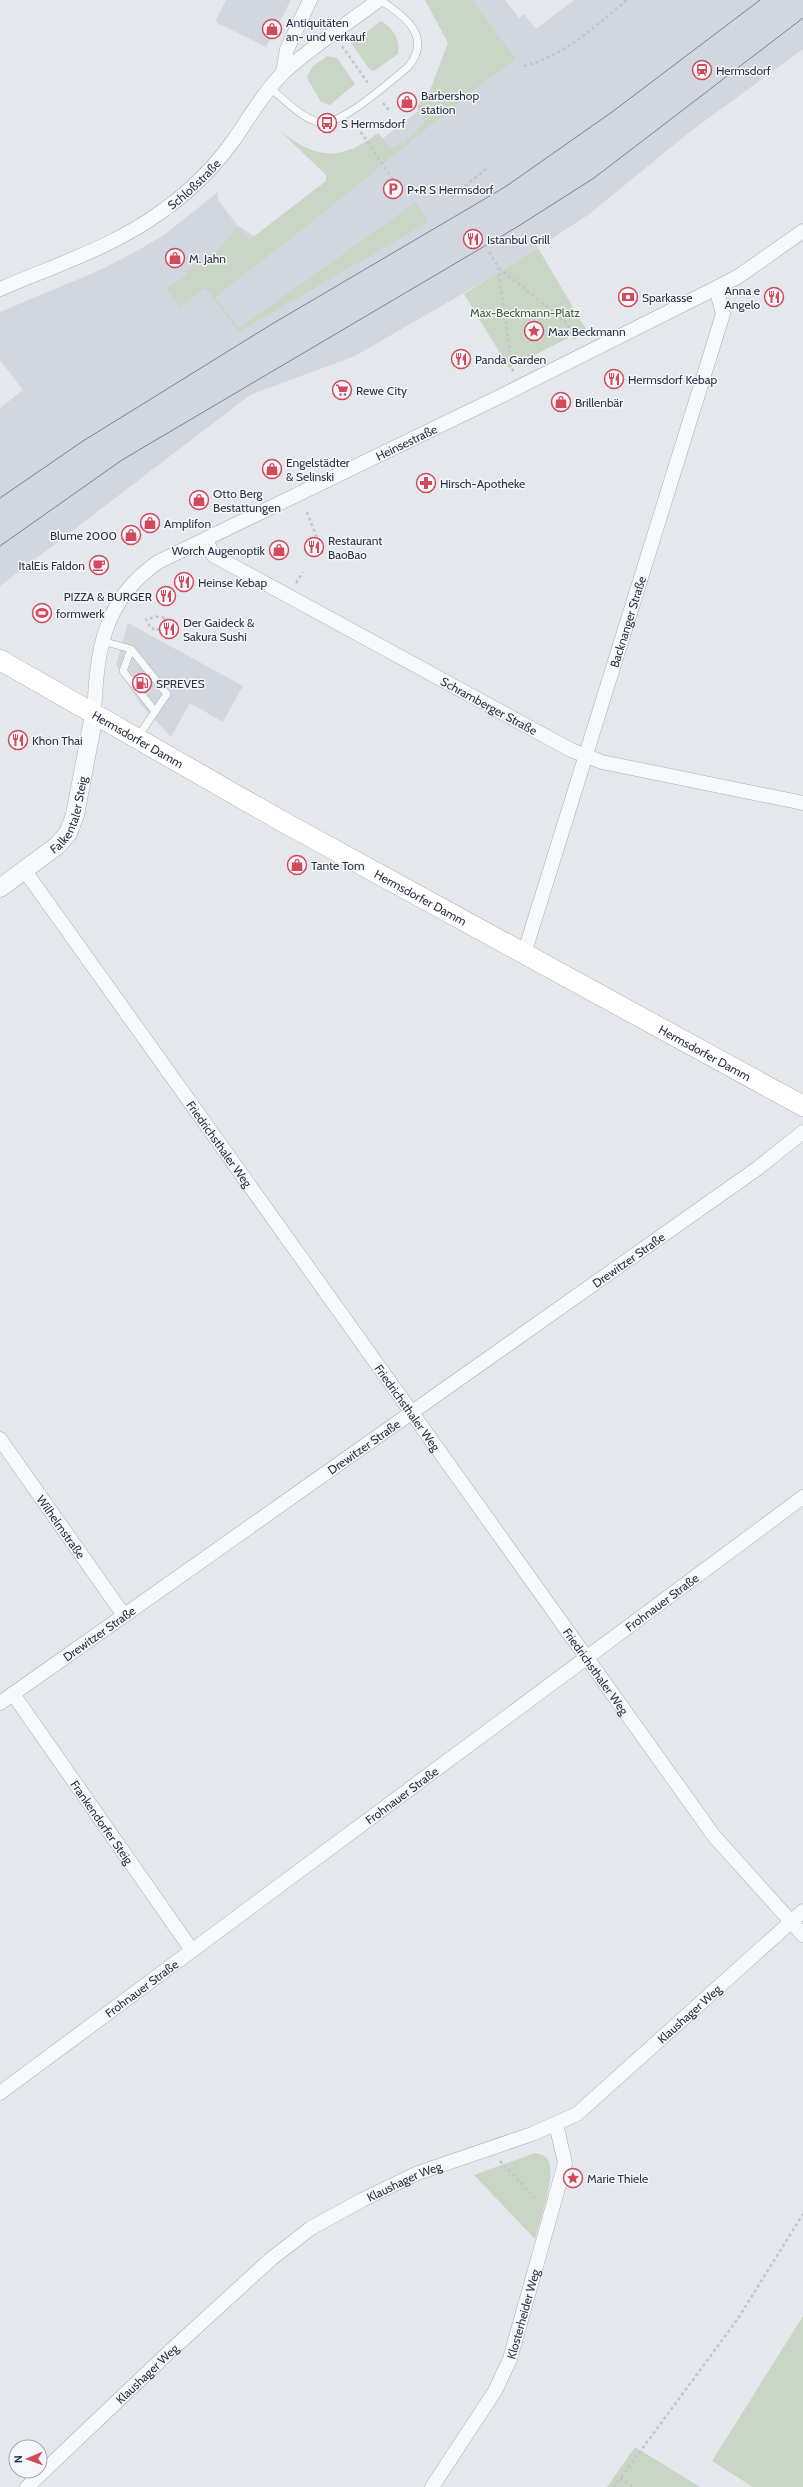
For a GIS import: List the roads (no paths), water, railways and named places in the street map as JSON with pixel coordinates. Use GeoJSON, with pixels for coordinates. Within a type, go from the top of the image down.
{"type":"FeatureCollection","features":[{"type":"Feature","properties":{"kind":"main road","name":"Hermsdorfer Damm"},"geometry":{"type":"LineString","coordinates":[[0,660],[278,820],[803,1106]]}},
{"type":"Feature","properties":{"kind":"street"},"geometry":{"type":"LineString","coordinates":[[283,73],[287,49],[310,0]]}},
{"type":"Feature","properties":{"kind":"street","name":"Schloßstraße"},"geometry":{"type":"LineString","coordinates":[[0,290],[92,251],[132,231],[165,210],[200,179],[232,142],[270,88],[283,73],[380,0]]}},
{"type":"Feature","properties":{"kind":"street","name":"Heinsestraße"},"geometry":{"type":"LineString","coordinates":[[94,715],[96,671],[102,641],[116,603],[142,573],[168,556],[206,539],[716,288],[739,276],[803,231]]}},
{"type":"Feature","properties":{"kind":"street","name":"Backnanger Straße"},"geometry":{"type":"LineString","coordinates":[[524,954],[723,314],[716,288]]}},
{"type":"Feature","properties":{"kind":"street","name":"Schramberger Straße"},"geometry":{"type":"LineString","coordinates":[[206,539],[213,555],[571,750],[602,762],[803,803]]}},
{"type":"Feature","properties":{"kind":"street","name":"Falkentaler Steig"},"geometry":{"type":"LineString","coordinates":[[0,888],[25,871],[58,845],[68,833],[75,815],[94,715]]}},
{"type":"Feature","properties":{"kind":"street","name":"Friedrichsthaler Weg"},"geometry":{"type":"LineString","coordinates":[[25,871],[530,1578],[585,1658],[714,1836],[803,1935]]}},
{"type":"Feature","properties":{"kind":"street","name":"Drewitzer Straße"},"geometry":{"type":"LineString","coordinates":[[0,1703],[123,1614],[758,1168],[803,1132]]}},
{"type":"Feature","properties":{"kind":"street","name":"Wilhelmstraße"},"geometry":{"type":"LineString","coordinates":[[0,1439],[123,1614]]}},
{"type":"Feature","properties":{"kind":"street","name":"Frohnauer Straße"},"geometry":{"type":"LineString","coordinates":[[0,2093],[803,1497]]}},
{"type":"Feature","properties":{"kind":"street","name":"Frankendorfer Steig"},"geometry":{"type":"LineString","coordinates":[[13,1694],[191,1950]]}},
{"type":"Feature","properties":{"kind":"street","name":"Klaushager Weg"},"geometry":{"type":"LineString","coordinates":[[28,2487],[172,2349],[271,2260],[311,2228],[362,2200],[418,2173],[556,2124],[577,2114],[803,1911]]}},
{"type":"Feature","properties":{"kind":"street","name":"Klosterheider Weg"},"geometry":{"type":"LineString","coordinates":[[432,2487],[495,2390],[510,2359],[565,2163],[556,2124]]}},
{"type":"Feature","properties":{"kind":"lane"},"geometry":{"type":"LineString","coordinates":[[270,88],[304,115],[318,122],[327,123],[348,113],[408,67],[416,58],[418,44],[416,32],[396,10],[380,0]]}},
{"type":"Feature","properties":{"kind":"lane"},"geometry":{"type":"LineString","coordinates":[[102,641],[131,649],[167,694],[154,710],[137,738]]}},
{"type":"Feature","properties":{"kind":"lane"},"geometry":{"type":"LineString","coordinates":[[131,649],[123,671],[154,710]]}},
{"type":"Feature","properties":{"kind":"tram line"},"geometry":{"type":"LineString","coordinates":[[0,498],[83,441],[272,324],[505,187],[612,112],[760,0]]}},
{"type":"Feature","properties":{"kind":"tram line"},"geometry":{"type":"LineString","coordinates":[[0,546],[122,460],[517,227],[594,178],[803,18]]}},
{"type":"Feature","properties":{"kind":"place","name":"Antiquitäten an- und verkauf"},"geometry":{"type":"Point","coordinates":[272,29]}},
{"type":"Feature","properties":{"kind":"place","name":"Hermsdorf"},"geometry":{"type":"Point","coordinates":[702,70]}},
{"type":"Feature","properties":{"kind":"place","name":"Barbershop station"},"geometry":{"type":"Point","coordinates":[407,102]}},
{"type":"Feature","properties":{"kind":"place","name":"S Hermsdorf"},"geometry":{"type":"Point","coordinates":[327,123]}},
{"type":"Feature","properties":{"kind":"place","name":"P+R S Hermsdorf"},"geometry":{"type":"Point","coordinates":[393,189]}},
{"type":"Feature","properties":{"kind":"place","name":"Istanbul Grill"},"geometry":{"type":"Point","coordinates":[473,239]}},
{"type":"Feature","properties":{"kind":"place","name":"M. Jahn"},"geometry":{"type":"Point","coordinates":[175,258]}},
{"type":"Feature","properties":{"kind":"place","name":"Sparkasse"},"geometry":{"type":"Point","coordinates":[628,297]}},
{"type":"Feature","properties":{"kind":"place","name":"Anna e Angelo"},"geometry":{"type":"Point","coordinates":[774,297]}},
{"type":"Feature","properties":{"kind":"place","name":"Max Beckmann"},"geometry":{"type":"Point","coordinates":[534,331]}},
{"type":"Feature","properties":{"kind":"place","name":"Panda Garden"},"geometry":{"type":"Point","coordinates":[461,359]}},
{"type":"Feature","properties":{"kind":"place","name":"Hermsdorf Kebap"},"geometry":{"type":"Point","coordinates":[614,379]}},
{"type":"Feature","properties":{"kind":"place","name":"Rewe City"},"geometry":{"type":"Point","coordinates":[342,390]}},
{"type":"Feature","properties":{"kind":"place","name":"Brillenbär"},"geometry":{"type":"Point","coordinates":[561,402]}},
{"type":"Feature","properties":{"kind":"place","name":"Engelstädter & Selinski"},"geometry":{"type":"Point","coordinates":[272,469]}},
{"type":"Feature","properties":{"kind":"place","name":"Hirsch-Apotheke"},"geometry":{"type":"Point","coordinates":[426,483]}},
{"type":"Feature","properties":{"kind":"place","name":"Otto Berg Bestattungen"},"geometry":{"type":"Point","coordinates":[199,500]}},
{"type":"Feature","properties":{"kind":"place","name":"Amplifon"},"geometry":{"type":"Point","coordinates":[150,523]}},
{"type":"Feature","properties":{"kind":"place","name":"Blume 2000"},"geometry":{"type":"Point","coordinates":[131,535]}},
{"type":"Feature","properties":{"kind":"place","name":"Restaurant BaoBao"},"geometry":{"type":"Point","coordinates":[314,547]}},
{"type":"Feature","properties":{"kind":"place","name":"Worch Augenoptik"},"geometry":{"type":"Point","coordinates":[279,550]}},
{"type":"Feature","properties":{"kind":"place","name":"ItalEis Faldon"},"geometry":{"type":"Point","coordinates":[99,565]}},
{"type":"Feature","properties":{"kind":"place","name":"Heinse Kebap"},"geometry":{"type":"Point","coordinates":[184,582]}},
{"type":"Feature","properties":{"kind":"place","name":"PIZZA & BURGER"},"geometry":{"type":"Point","coordinates":[166,596]}},
{"type":"Feature","properties":{"kind":"place","name":"formwerk"},"geometry":{"type":"Point","coordinates":[42,613]}},
{"type":"Feature","properties":{"kind":"place","name":"Der Gaideck & Sakura Sushi"},"geometry":{"type":"Point","coordinates":[169,629]}},
{"type":"Feature","properties":{"kind":"place","name":"SPREVES"},"geometry":{"type":"Point","coordinates":[142,683]}},
{"type":"Feature","properties":{"kind":"place","name":"Khon Thai"},"geometry":{"type":"Point","coordinates":[18,740]}},
{"type":"Feature","properties":{"kind":"place","name":"Tante Tom"},"geometry":{"type":"Point","coordinates":[297,865]}},
{"type":"Feature","properties":{"kind":"place","name":"Marie Thiele"},"geometry":{"type":"Point","coordinates":[573,2178]}},
{"type":"Feature","properties":{"kind":"park label","name":"Max-Beckmann-Platz"},"geometry":{"type":"Point","coordinates":[525,312]}}]}
